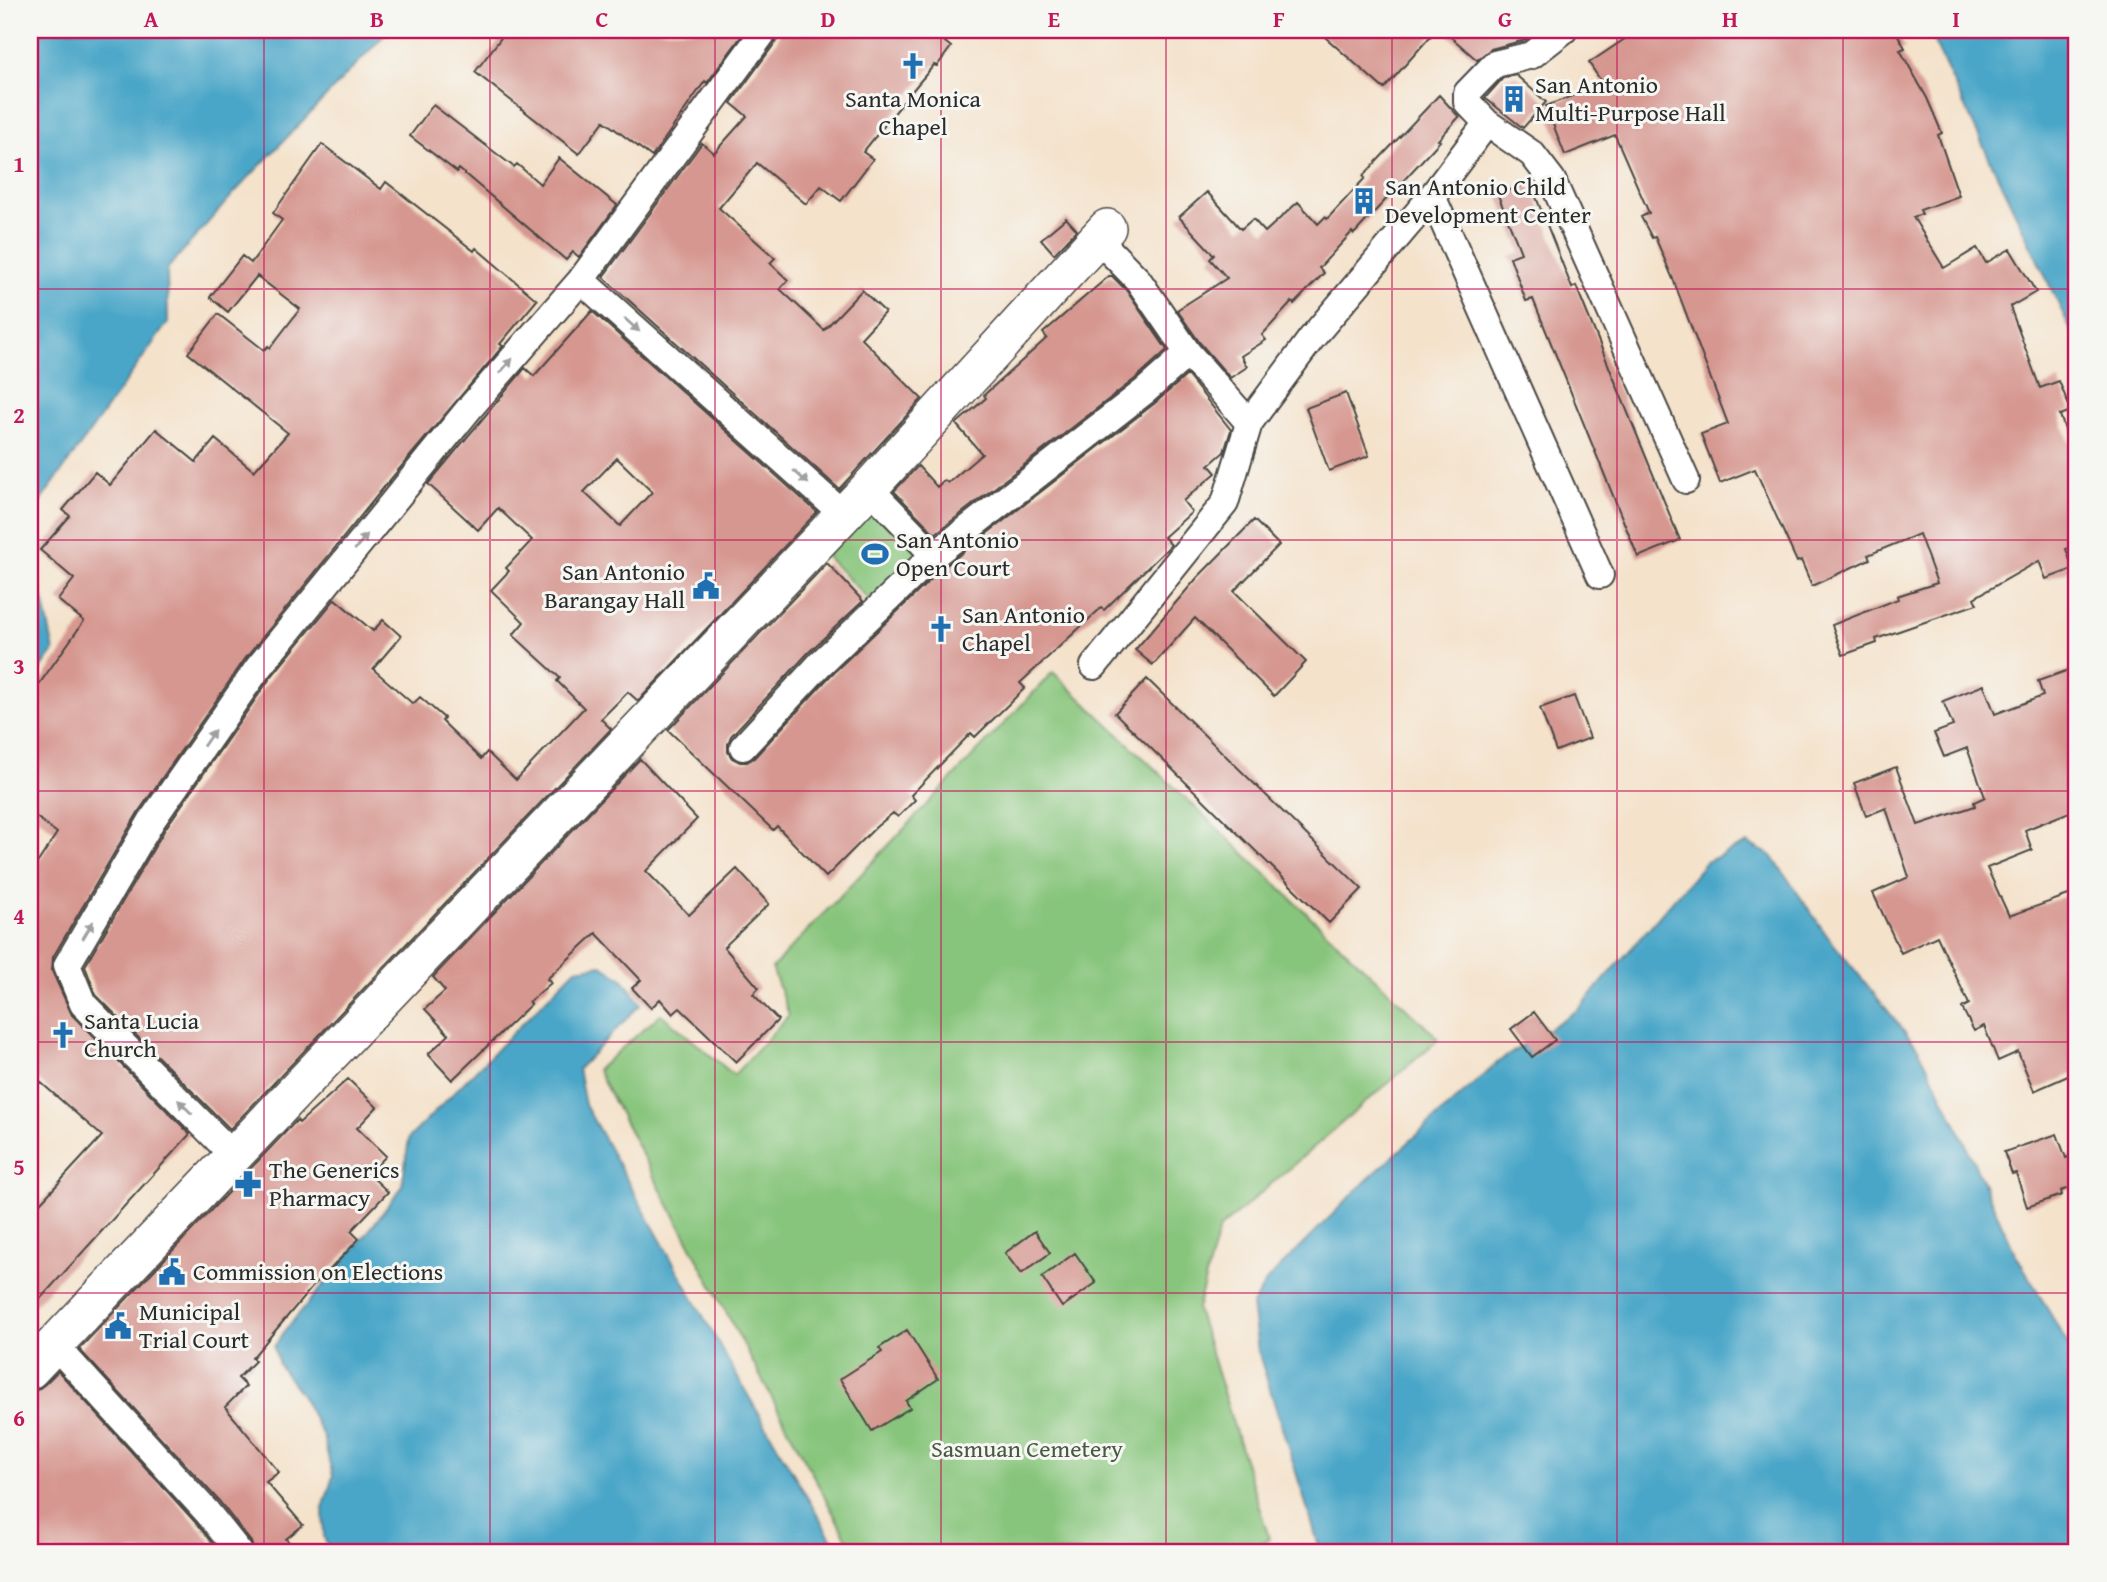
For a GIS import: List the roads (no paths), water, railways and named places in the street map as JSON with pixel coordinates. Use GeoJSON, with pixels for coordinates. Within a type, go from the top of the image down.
{"type":"FeatureCollection","features":[{"type":"Feature","properties":{"kind":"street"},"geometry":{"type":"LineString","coordinates":[[233,1155],[83,1004],[67,965],[152,820],[258,668],[468,410],[581,279],[765,30]]}},
{"type":"Feature","properties":{"kind":"street"},"geometry":{"type":"LineString","coordinates":[[1563,30],[1532,55],[1495,64],[1467,93],[1466,102],[1487,123],[1532,154],[1552,180],[1686,480]]}},
{"type":"Feature","properties":{"kind":"street"},"geometry":{"type":"LineString","coordinates":[[1094,666],[1224,503],[1249,423],[1311,340],[1432,196],[1487,123]]}},
{"type":"Feature","properties":{"kind":"street"},"geometry":{"type":"LineString","coordinates":[[1432,196],[1600,575]]}},
{"type":"Feature","properties":{"kind":"street"},"geometry":{"type":"LineString","coordinates":[[239,1552],[208,1512],[42,1357],[870,488],[1102,233],[1188,353],[1249,423]]}},
{"type":"Feature","properties":{"kind":"street"},"geometry":{"type":"LineString","coordinates":[[581,279],[843,514]]}},
{"type":"Feature","properties":{"kind":"street"},"geometry":{"type":"LineString","coordinates":[[743,747],[821,664],[934,555],[1145,391],[1188,353]]}},
{"type":"Feature","properties":{"kind":"street"},"geometry":{"type":"LineString","coordinates":[[870,488],[934,555]]}},
{"type":"Feature","properties":{"kind":"water"},"geometry":{"type":"Polygon","coordinates":[[[30,30],[389,30],[234,193],[167,269],[168,322],[30,516],[30,30]]]}},
{"type":"Feature","properties":{"kind":"water"},"geometry":{"type":"Polygon","coordinates":[[[2077,30],[2077,343],[1929,31],[2077,30]]]}},
{"type":"Feature","properties":{"kind":"water"},"geometry":{"type":"Polygon","coordinates":[[[30,538],[54,651],[30,684],[30,538]]]}},
{"type":"Feature","properties":{"kind":"water"},"geometry":{"type":"Polygon","coordinates":[[[1747,843],[1772,856],[1828,937],[1918,1048],[1955,1121],[2014,1251],[2077,1360],[2077,1552],[1321,1552],[1258,1351],[1252,1305],[1268,1279],[1368,1179],[1498,1062],[1579,1009],[1706,862],[1747,843]]]}},
{"type":"Feature","properties":{"kind":"water"},"geometry":{"type":"Polygon","coordinates":[[[602,965],[622,978],[641,1004],[578,1069],[585,1105],[839,1552],[330,1552],[324,1537],[323,1509],[333,1476],[323,1436],[302,1396],[279,1365],[274,1347],[402,1187],[409,1138],[576,969],[602,965]]]}},
{"type":"Feature","properties":{"kind":"place","name":"Santa Monica Chapel"},"geometry":{"type":"Point","coordinates":[913,66]}},
{"type":"Feature","properties":{"kind":"place","name":"San Antonio Multi-Purpose Hall"},"geometry":{"type":"Point","coordinates":[1514,99]}},
{"type":"Feature","properties":{"kind":"place","name":"San Antonio Child Development Center"},"geometry":{"type":"Point","coordinates":[1364,201]}},
{"type":"Feature","properties":{"kind":"place","name":"San Antonio Open Court"},"geometry":{"type":"Point","coordinates":[875,554]}},
{"type":"Feature","properties":{"kind":"place","name":"San Antonio Barangay Hall"},"geometry":{"type":"Point","coordinates":[706,586]}},
{"type":"Feature","properties":{"kind":"place","name":"San Antonio Chapel"},"geometry":{"type":"Point","coordinates":[941,629]}},
{"type":"Feature","properties":{"kind":"place","name":"Santa Lucia Church"},"geometry":{"type":"Point","coordinates":[63,1035]}},
{"type":"Feature","properties":{"kind":"place","name":"The Generics Pharmacy"},"geometry":{"type":"Point","coordinates":[248,1184]}},
{"type":"Feature","properties":{"kind":"place","name":"Commission on Elections"},"geometry":{"type":"Point","coordinates":[172,1272]}},
{"type":"Feature","properties":{"kind":"place","name":"Municipal Trial Court"},"geometry":{"type":"Point","coordinates":[118,1326]}},
{"type":"Feature","properties":{"kind":"park label","name":"Sasmuan Cemetery"},"geometry":{"type":"Point","coordinates":[1027,1449]}}]}
